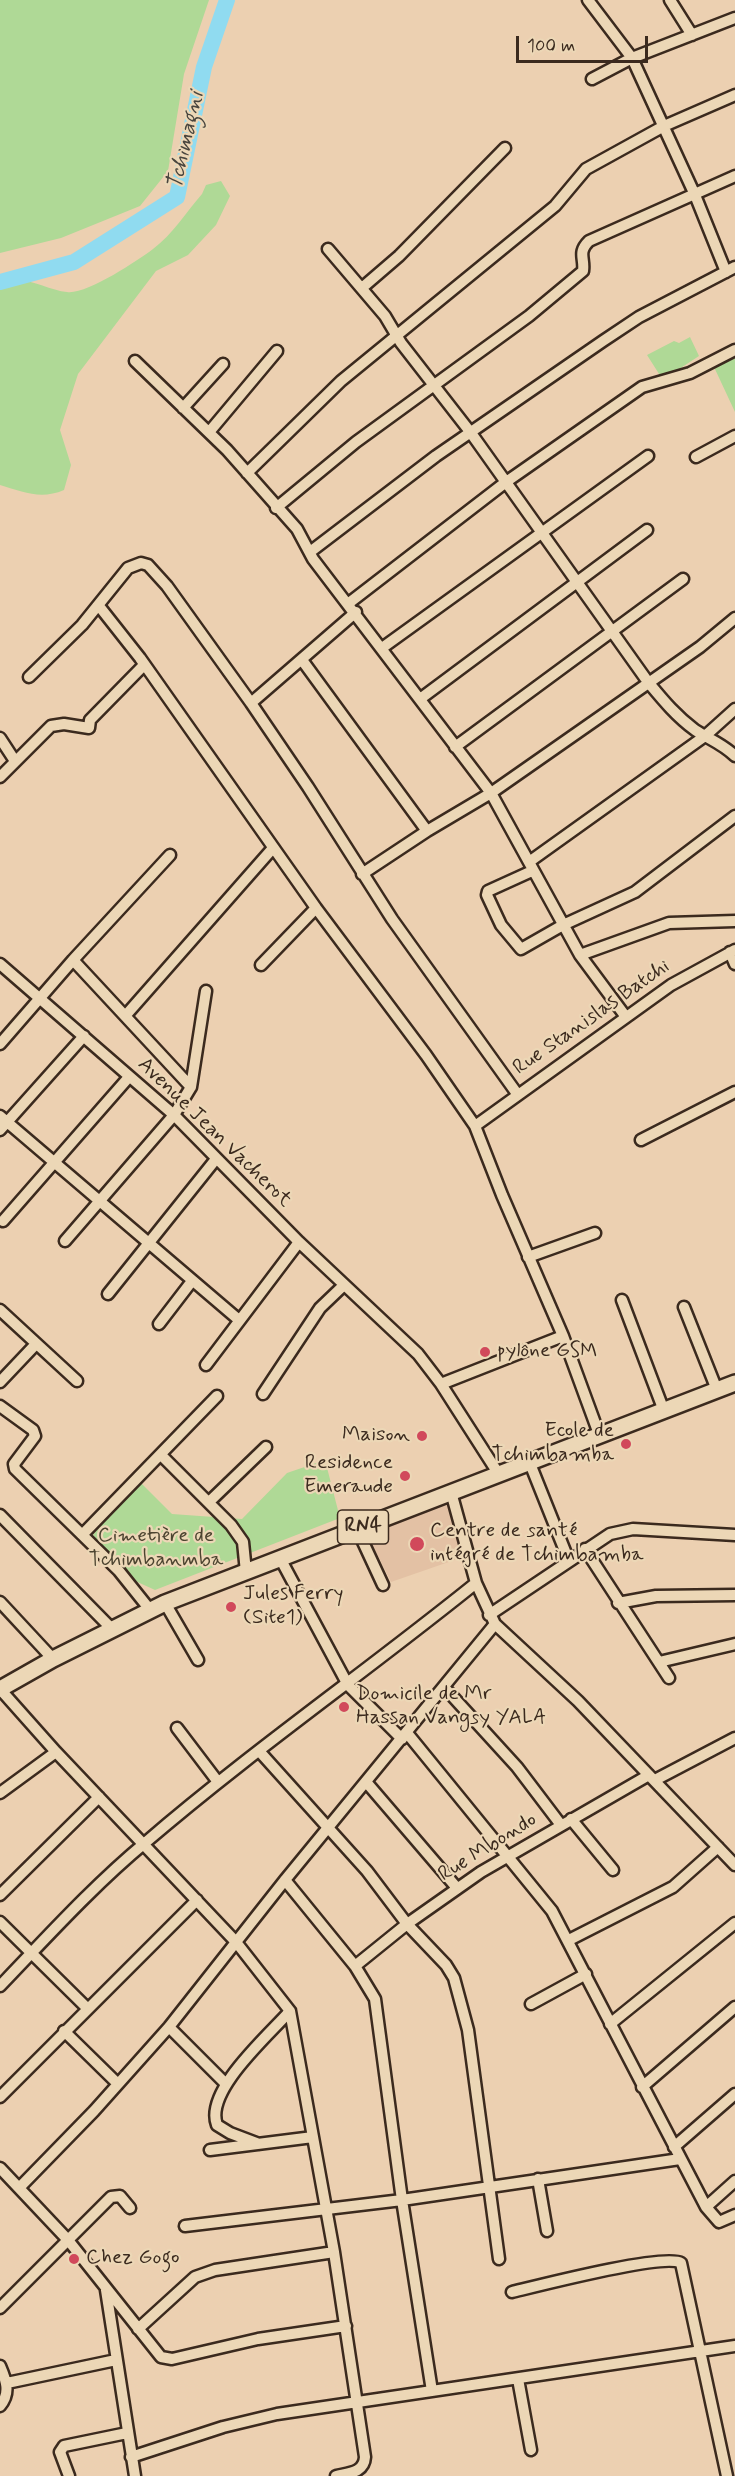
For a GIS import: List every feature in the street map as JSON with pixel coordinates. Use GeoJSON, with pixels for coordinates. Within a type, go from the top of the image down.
{"type":"FeatureCollection","features":[{"type":"Feature","properties":{"kind":"highway","name":"RN4"},"geometry":{"type":"LineString","coordinates":[[2,1685],[165,1604],[735,1383]]}},
{"type":"Feature","properties":{"kind":"street"},"geometry":{"type":"LineString","coordinates":[[310,552],[436,456],[639,317],[731,269],[632,58],[588,0]]}},
{"type":"Feature","properties":{"kind":"street"},"geometry":{"type":"LineString","coordinates":[[670,0],[692,34]]}},
{"type":"Feature","properties":{"kind":"street"},"geometry":{"type":"LineString","coordinates":[[592,79],[632,58],[735,18]]}},
{"type":"Feature","properties":{"kind":"street"},"geometry":{"type":"LineString","coordinates":[[247,473],[323,397],[555,206],[586,169],[664,126],[735,95]]}},
{"type":"Feature","properties":{"kind":"street"},"geometry":{"type":"LineString","coordinates":[[363,287],[399,256],[505,148]]}},
{"type":"Feature","properties":{"kind":"street"},"geometry":{"type":"LineString","coordinates":[[276,508],[356,442],[529,316],[583,271],[580,255],[582,248],[589,241],[735,177]]}},
{"type":"Feature","properties":{"kind":"street"},"geometry":{"type":"LineString","coordinates":[[328,249],[363,287],[385,316],[397,338],[436,385],[614,630],[648,682],[676,716],[705,736],[725,746],[735,756]]}},
{"type":"Feature","properties":{"kind":"street"},"geometry":{"type":"LineString","coordinates":[[250,704],[302,660],[352,607],[506,482],[642,387],[690,373],[735,350]]}},
{"type":"Feature","properties":{"kind":"street"},"geometry":{"type":"LineString","coordinates":[[210,431],[277,351]]}},
{"type":"Feature","properties":{"kind":"street"},"geometry":{"type":"LineString","coordinates":[[135,361],[210,431],[297,529],[310,552],[491,793],[579,955],[626,1017]]}},
{"type":"Feature","properties":{"kind":"street"},"geometry":{"type":"LineString","coordinates":[[183,408],[223,364]]}},
{"type":"Feature","properties":{"kind":"street"},"geometry":{"type":"LineString","coordinates":[[696,457],[735,436]]}},
{"type":"Feature","properties":{"kind":"street"},"geometry":{"type":"LineString","coordinates":[[382,648],[648,456]]}},
{"type":"Feature","properties":{"kind":"street"},"geometry":{"type":"LineString","coordinates":[[420,699],[647,530]]}},
{"type":"Feature","properties":{"kind":"street"},"geometry":{"type":"LineString","coordinates":[[29,677],[99,606],[128,568],[141,563],[148,565],[167,586],[308,787],[362,874],[518,1095]]}},
{"type":"Feature","properties":{"kind":"street"},"geometry":{"type":"LineString","coordinates":[[455,747],[683,579]]}},
{"type":"Feature","properties":{"kind":"street"},"geometry":{"type":"LineString","coordinates":[[99,606],[144,665],[273,849],[476,1126],[528,1257],[563,1336],[599,1434]]}},
{"type":"Feature","properties":{"kind":"street"},"geometry":{"type":"LineString","coordinates":[[362,874],[427,831],[491,793],[735,618]]}},
{"type":"Feature","properties":{"kind":"street"},"geometry":{"type":"LineString","coordinates":[[302,660],[427,831]]}},
{"type":"Feature","properties":{"kind":"street"},"geometry":{"type":"LineString","coordinates":[[0,777],[51,726],[64,724],[88,728],[90,720],[144,665]]}},
{"type":"Feature","properties":{"kind":"street"},"geometry":{"type":"LineString","coordinates":[[735,710],[705,736],[530,867],[488,891],[487,901],[501,925],[521,949],[563,925],[644,886],[735,816]]}},
{"type":"Feature","properties":{"kind":"street"},"geometry":{"type":"LineString","coordinates":[[0,738],[15,761]]}},
{"type":"Feature","properties":{"kind":"street"},"geometry":{"type":"LineString","coordinates":[[126,1015],[273,849]]}},
{"type":"Feature","properties":{"kind":"street"},"geometry":{"type":"LineString","coordinates":[[0,1044],[73,960],[170,855]]}},
{"type":"Feature","properties":{"kind":"street"},"geometry":{"type":"LineString","coordinates":[[261,965],[316,908]]}},
{"type":"Feature","properties":{"kind":"street","name":"Rue Stanislas Batchi"},"geometry":{"type":"LineString","coordinates":[[579,955],[669,923],[735,921]]}},
{"type":"Feature","properties":{"kind":"street"},"geometry":{"type":"LineString","coordinates":[[732,951],[735,964]]}},
{"type":"Feature","properties":{"kind":"street","name":"Rue Stanislas Batchi"},"geometry":{"type":"LineString","coordinates":[[476,1126],[678,980],[732,951]]}},
{"type":"Feature","properties":{"kind":"street"},"geometry":{"type":"LineString","coordinates":[[73,960],[191,1087]]}},
{"type":"Feature","properties":{"kind":"street","name":"Avenue Jean Vacherot"},"geometry":{"type":"LineString","coordinates":[[0,964],[174,1115],[299,1242],[413,1348],[441,1384]]}},
{"type":"Feature","properties":{"kind":"street"},"geometry":{"type":"LineString","coordinates":[[65,1241],[174,1115],[191,1087],[206,991]]}},
{"type":"Feature","properties":{"kind":"street"},"geometry":{"type":"LineString","coordinates":[[84,1036],[2,1123],[100,1199],[239,1320]]}},
{"type":"Feature","properties":{"kind":"street"},"geometry":{"type":"LineString","coordinates":[[3,1221],[129,1077]]}},
{"type":"Feature","properties":{"kind":"street"},"geometry":{"type":"LineString","coordinates":[[641,1140],[735,1092]]}},
{"type":"Feature","properties":{"kind":"street"},"geometry":{"type":"LineString","coordinates":[[108,1294],[147,1242],[216,1159]]}},
{"type":"Feature","properties":{"kind":"street"},"geometry":{"type":"LineString","coordinates":[[528,1257],[595,1233]]}},
{"type":"Feature","properties":{"kind":"street"},"geometry":{"type":"LineString","coordinates":[[206,1365],[299,1242]]}},
{"type":"Feature","properties":{"kind":"street"},"geometry":{"type":"LineString","coordinates":[[159,1324],[192,1281]]}},
{"type":"Feature","properties":{"kind":"street"},"geometry":{"type":"LineString","coordinates":[[263,1394],[320,1308],[344,1285]]}},
{"type":"Feature","properties":{"kind":"street"},"geometry":{"type":"LineString","coordinates":[[622,1300],[664,1411]]}},
{"type":"Feature","properties":{"kind":"street"},"geometry":{"type":"LineString","coordinates":[[684,1307],[717,1390]]}},
{"type":"Feature","properties":{"kind":"street"},"geometry":{"type":"LineString","coordinates":[[0,1310],[77,1381]]}},
{"type":"Feature","properties":{"kind":"street"},"geometry":{"type":"LineString","coordinates":[[498,1473],[441,1384],[563,1336]]}},
{"type":"Feature","properties":{"kind":"street"},"geometry":{"type":"LineString","coordinates":[[0,1382],[36,1344]]}},
{"type":"Feature","properties":{"kind":"street"},"geometry":{"type":"LineString","coordinates":[[83,1534],[217,1396]]}},
{"type":"Feature","properties":{"kind":"street"},"geometry":{"type":"LineString","coordinates":[[0,1406],[33,1430],[35,1436],[14,1464],[15,1469],[126,1578],[151,1611]]}},
{"type":"Feature","properties":{"kind":"street"},"geometry":{"type":"LineString","coordinates":[[209,1502],[266,1447]]}},
{"type":"Feature","properties":{"kind":"street"},"geometry":{"type":"LineString","coordinates":[[161,1455],[209,1502],[243,1542],[246,1572]]}},
{"type":"Feature","properties":{"kind":"street"},"geometry":{"type":"LineString","coordinates":[[530,1461],[569,1561]]}},
{"type":"Feature","properties":{"kind":"street"},"geometry":{"type":"LineString","coordinates":[[451,1492],[476,1583],[492,1620],[578,1701],[735,1866]]}},
{"type":"Feature","properties":{"kind":"street"},"geometry":{"type":"LineString","coordinates":[[0,1515],[112,1629]]}},
{"type":"Feature","properties":{"kind":"street"},"geometry":{"type":"LineString","coordinates":[[357,1529],[383,1585]]}},
{"type":"Feature","properties":{"kind":"street"},"geometry":{"type":"LineString","coordinates":[[20,2188],[169,2027],[285,1880],[444,1687],[492,1620],[585,1549],[610,1534],[633,1529],[735,1535]]}},
{"type":"Feature","properties":{"kind":"street"},"geometry":{"type":"LineString","coordinates":[[585,1549],[618,1603],[669,1678]]}},
{"type":"Feature","properties":{"kind":"street"},"geometry":{"type":"LineString","coordinates":[[281,1560],[348,1685],[404,1736],[508,1855],[547,1904],[569,1940],[642,2087],[706,2206],[719,2222],[735,2215]]}},
{"type":"Feature","properties":{"kind":"street"},"geometry":{"type":"LineString","coordinates":[[0,1986],[143,1844],[218,1782],[348,1685],[476,1583]]}},
{"type":"Feature","properties":{"kind":"street"},"geometry":{"type":"LineString","coordinates":[[618,1603],[656,1596],[735,1595]]}},
{"type":"Feature","properties":{"kind":"street"},"geometry":{"type":"LineString","coordinates":[[0,1602],[53,1659]]}},
{"type":"Feature","properties":{"kind":"street"},"geometry":{"type":"LineString","coordinates":[[165,1604],[198,1660]]}},
{"type":"Feature","properties":{"kind":"street"},"geometry":{"type":"LineString","coordinates":[[658,1662],[735,1644]]}},
{"type":"Feature","properties":{"kind":"street"},"geometry":{"type":"LineString","coordinates":[[2,1685],[56,1752],[236,1942],[290,2011],[334,2252],[365,2464],[359,2470],[336,2476]]}},
{"type":"Feature","properties":{"kind":"street"},"geometry":{"type":"LineString","coordinates":[[444,1687],[517,1767],[561,1825]]}},
{"type":"Feature","properties":{"kind":"street"},"geometry":{"type":"LineString","coordinates":[[177,1728],[218,1782]]}},
{"type":"Feature","properties":{"kind":"street","name":"Rue Mbondo"},"geometry":{"type":"LineString","coordinates":[[355,1966],[407,1924],[508,1855],[571,1819],[735,1738]]}},
{"type":"Feature","properties":{"kind":"street"},"geometry":{"type":"LineString","coordinates":[[0,1793],[56,1752]]}},
{"type":"Feature","properties":{"kind":"street"},"geometry":{"type":"LineString","coordinates":[[260,1752],[368,1871],[407,1924],[446,1965],[454,1978],[468,2030],[499,2259]]}},
{"type":"Feature","properties":{"kind":"street"},"geometry":{"type":"LineString","coordinates":[[367,1783],[457,1888]]}},
{"type":"Feature","properties":{"kind":"street"},"geometry":{"type":"LineString","coordinates":[[0,1895],[99,1797]]}},
{"type":"Feature","properties":{"kind":"street"},"geometry":{"type":"LineString","coordinates":[[571,1819],[613,1870]]}},
{"type":"Feature","properties":{"kind":"street"},"geometry":{"type":"LineString","coordinates":[[569,1940],[673,1887],[718,1847]]}},
{"type":"Feature","properties":{"kind":"street"},"geometry":{"type":"LineString","coordinates":[[285,1880],[355,1966],[375,1999],[402,2200],[432,2391]]}},
{"type":"Feature","properties":{"kind":"street"},"geometry":{"type":"LineString","coordinates":[[0,2097],[197,1900]]}},
{"type":"Feature","properties":{"kind":"street"},"geometry":{"type":"LineString","coordinates":[[0,1922],[87,2008]]}},
{"type":"Feature","properties":{"kind":"street"},"geometry":{"type":"LineString","coordinates":[[610,2024],[735,1923]]}},
{"type":"Feature","properties":{"kind":"street"},"geometry":{"type":"LineString","coordinates":[[531,2004],[586,1974]]}},
{"type":"Feature","properties":{"kind":"street"},"geometry":{"type":"LineString","coordinates":[[642,2087],[735,2007]]}},
{"type":"Feature","properties":{"kind":"street"},"geometry":{"type":"LineString","coordinates":[[259,2144],[230,2133],[217,2125],[214,2110],[225,2083],[290,2011]]}},
{"type":"Feature","properties":{"kind":"street"},"geometry":{"type":"LineString","coordinates":[[169,2027],[225,2083]]}},
{"type":"Feature","properties":{"kind":"street"},"geometry":{"type":"LineString","coordinates":[[64,2031],[118,2084]]}},
{"type":"Feature","properties":{"kind":"street"},"geometry":{"type":"LineString","coordinates":[[674,2147],[735,2094]]}},
{"type":"Feature","properties":{"kind":"street"},"geometry":{"type":"LineString","coordinates":[[210,2150],[313,2137]]}},
{"type":"Feature","properties":{"kind":"street"},"geometry":{"type":"LineString","coordinates":[[185,2226],[402,2200],[680,2159]]}},
{"type":"Feature","properties":{"kind":"street"},"geometry":{"type":"LineString","coordinates":[[0,2168],[68,2240],[157,2354],[166,2359],[258,2339],[346,2326]]}},
{"type":"Feature","properties":{"kind":"street"},"geometry":{"type":"LineString","coordinates":[[538,2179],[547,2231]]}},
{"type":"Feature","properties":{"kind":"street"},"geometry":{"type":"LineString","coordinates":[[706,2206],[735,2181]]}},
{"type":"Feature","properties":{"kind":"street"},"geometry":{"type":"LineString","coordinates":[[0,2308],[111,2197],[120,2196],[130,2208]]}},
{"type":"Feature","properties":{"kind":"street"},"geometry":{"type":"LineString","coordinates":[[138,2329],[195,2277],[215,2270],[334,2252]]}},
{"type":"Feature","properties":{"kind":"street"},"geometry":{"type":"LineString","coordinates":[[512,2292],[615,2270],[677,2261],[684,2268],[727,2476]]}},
{"type":"Feature","properties":{"kind":"street"},"geometry":{"type":"LineString","coordinates":[[106,2290],[135,2476]]}},
{"type":"Feature","properties":{"kind":"street"},"geometry":{"type":"LineString","coordinates":[[131,2457],[250,2420],[735,2346]]}},
{"type":"Feature","properties":{"kind":"street"},"geometry":{"type":"LineString","coordinates":[[7,2383],[116,2360]]}},
{"type":"Feature","properties":{"kind":"street"},"geometry":{"type":"LineString","coordinates":[[0,2366],[7,2383],[6,2398],[0,2406]]}},
{"type":"Feature","properties":{"kind":"street"},"geometry":{"type":"LineString","coordinates":[[518,2379],[531,2450]]}},
{"type":"Feature","properties":{"kind":"street"},"geometry":{"type":"LineString","coordinates":[[69,2476],[60,2452],[64,2446],[127,2433]]}},
{"type":"Feature","properties":{"kind":"shaded area","name":"Centre de santé intégré de Tchimbamba"},"geometry":{"type":"Polygon","coordinates":[[[448,1505],[466,1556],[391,1582],[366,1532],[448,1505]]]}},
{"type":"Feature","properties":{"kind":"green space"},"geometry":{"type":"Polygon","coordinates":[[[0,0],[209,0],[184,74],[168,171],[140,206],[61,238],[0,253],[0,0]]]}},
{"type":"Feature","properties":{"kind":"green space"},"geometry":{"type":"Polygon","coordinates":[[[221,181],[230,196],[216,225],[188,255],[156,271],[78,374],[60,430],[71,465],[64,490],[40,495],[0,485],[0,285],[16,280],[33,282],[59,291],[75,292],[98,283],[153,249],[173,230],[202,194],[206,185],[221,181]]]}},
{"type":"Feature","properties":{"kind":"green space"},"geometry":{"type":"Polygon","coordinates":[[[690,337],[699,356],[670,375],[661,377],[647,355],[674,341],[679,343],[690,337]]]}},
{"type":"Feature","properties":{"kind":"green space"},"geometry":{"type":"Polygon","coordinates":[[[734,355],[735,357],[735,412],[714,367],[734,355]]]}},
{"type":"Feature","properties":{"kind":"green space","name":"Cimetière de Tchimbanmba"},"geometry":{"type":"Polygon","coordinates":[[[325,1460],[340,1518],[155,1590],[133,1580],[93,1535],[139,1481],[172,1514],[242,1519],[287,1473],[325,1460]]]}},
{"type":"Feature","properties":{"kind":"waterway","name":"Tchimagni"},"geometry":{"type":"LineString","coordinates":[[0,282],[74,262],[177,197],[204,67],[227,0]]}},
{"type":"Feature","properties":{"kind":"place","name":"pylône GSM"},"geometry":{"type":"Point","coordinates":[485,1352]}},
{"type":"Feature","properties":{"kind":"place","name":"Maison"},"geometry":{"type":"Point","coordinates":[422,1436]}},
{"type":"Feature","properties":{"kind":"place","name":"Ecole de Tchimbamba"},"geometry":{"type":"Point","coordinates":[626,1444]}},
{"type":"Feature","properties":{"kind":"place","name":"Residence Emeraude"},"geometry":{"type":"Point","coordinates":[405,1476]}},
{"type":"Feature","properties":{"kind":"place","name":"Centre de santé intégré de Tchimbamba"},"geometry":{"type":"Point","coordinates":[417,1544]}},
{"type":"Feature","properties":{"kind":"place","name":"Jules Ferry (Site1)"},"geometry":{"type":"Point","coordinates":[231,1607]}},
{"type":"Feature","properties":{"kind":"place","name":"Domicile de Mr Hassan Vangsy YALA"},"geometry":{"type":"Point","coordinates":[344,1707]}},
{"type":"Feature","properties":{"kind":"place","name":"Chez Gogo"},"geometry":{"type":"Point","coordinates":[74,2259]}}]}
